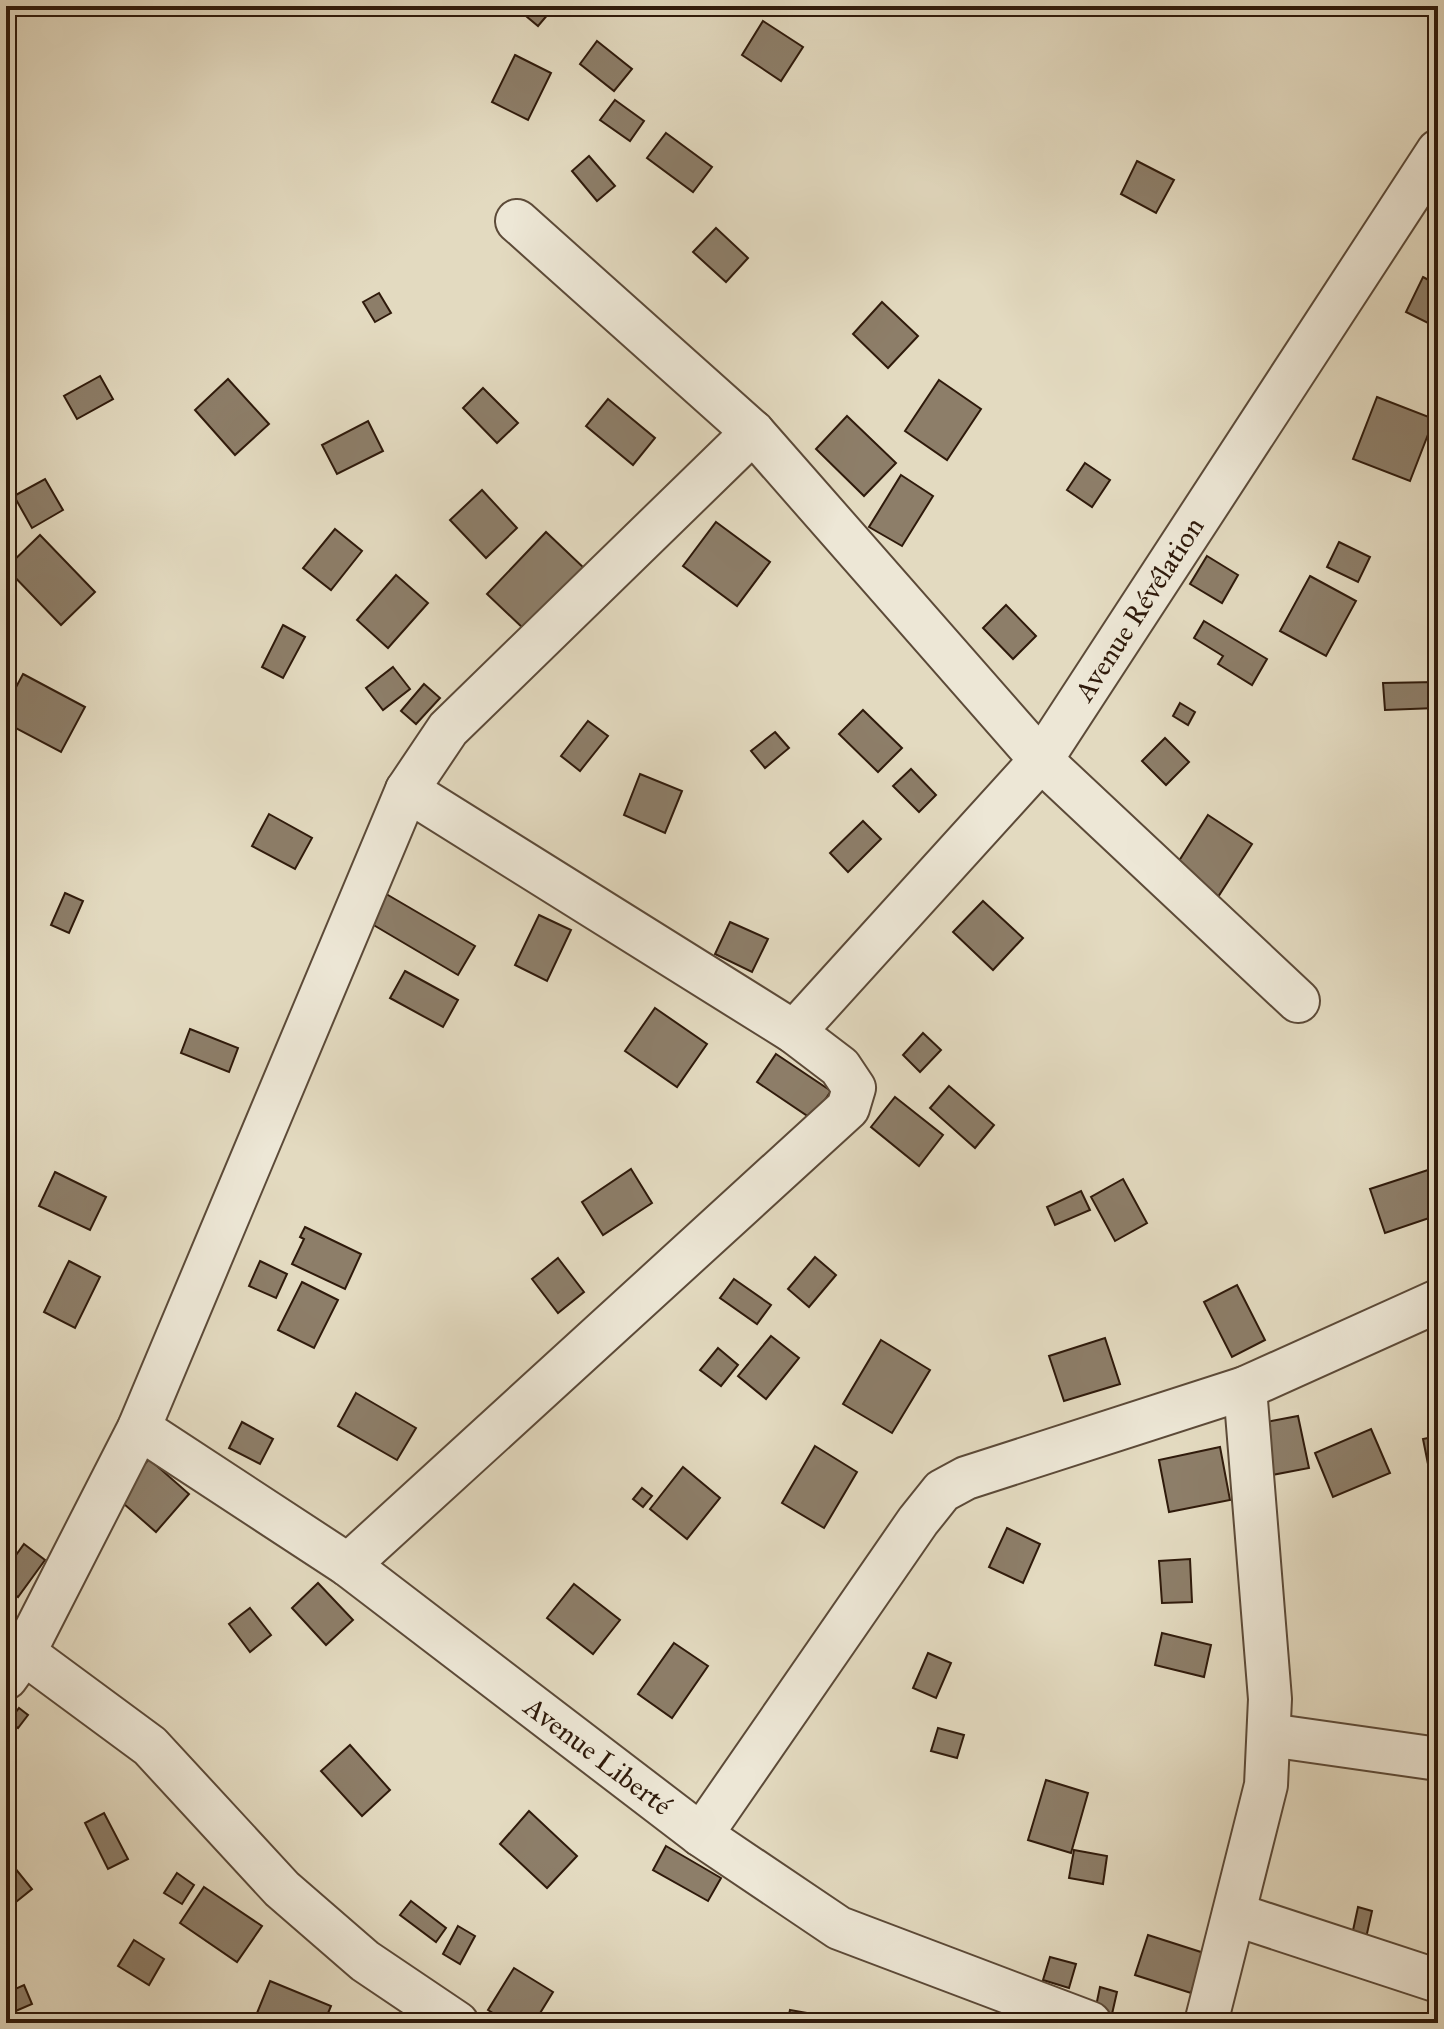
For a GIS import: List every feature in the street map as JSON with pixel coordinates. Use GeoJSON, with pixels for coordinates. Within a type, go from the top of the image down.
{"type":"FeatureCollection","features":[{"type":"Feature","properties":{"kind":"street","name":"Avenue Révélation"},"geometry":{"type":"LineString","coordinates":[[794,1032],[1041,760],[1438,151]]}},
{"type":"Feature","properties":{"kind":"street"},"geometry":{"type":"LineString","coordinates":[[517,221],[753,432],[1041,760],[1298,1001]]}},
{"type":"Feature","properties":{"kind":"street"},"geometry":{"type":"LineString","coordinates":[[457,2023],[365,1961],[282,1889],[150,1746],[12,1658],[139,1428],[407,790],[448,729],[753,432]]}},
{"type":"Feature","properties":{"kind":"street"},"geometry":{"type":"LineString","coordinates":[[348,1565],[848,1108],[854,1088],[840,1067],[794,1032],[407,790]]}},
{"type":"Feature","properties":{"kind":"street"},"geometry":{"type":"LineString","coordinates":[[701,1835],[918,1521],[942,1491],[966,1478],[1245,1388],[1438,1301]]}},
{"type":"Feature","properties":{"kind":"street"},"geometry":{"type":"LineString","coordinates":[[1206,2023],[1266,1785],[1270,1699],[1245,1388]]}},
{"type":"Feature","properties":{"kind":"street","name":"Avenue Liberté"},"geometry":{"type":"LineString","coordinates":[[139,1428],[348,1565],[701,1835],[839,1928],[1090,2023]]}},
{"type":"Feature","properties":{"kind":"street"},"geometry":{"type":"LineString","coordinates":[[1269,1735],[1438,1759]]}},
{"type":"Feature","properties":{"kind":"street"},"geometry":{"type":"LineString","coordinates":[[1234,1914],[1438,1981]]}},
{"type":"Feature","properties":{"kind":"building"},"geometry":{"type":"Polygon","coordinates":[[[514,6],[555,6],[538,26],[514,6]]]}},
{"type":"Feature","properties":{"kind":"building"},"geometry":{"type":"Polygon","coordinates":[[[763,21],[803,47],[781,81],[742,55],[763,21]]]}},
{"type":"Feature","properties":{"kind":"building"},"geometry":{"type":"Polygon","coordinates":[[[597,41],[632,69],[614,91],[580,64],[597,41]]]}},
{"type":"Feature","properties":{"kind":"building"},"geometry":{"type":"Polygon","coordinates":[[[515,55],[551,73],[528,120],[492,102],[515,55]]]}},
{"type":"Feature","properties":{"kind":"building"},"geometry":{"type":"Polygon","coordinates":[[[615,100],[644,121],[630,141],[600,120],[615,100]]]}},
{"type":"Feature","properties":{"kind":"building"},"geometry":{"type":"Polygon","coordinates":[[[666,133],[712,167],[693,192],[647,158],[666,133]]]}},
{"type":"Feature","properties":{"kind":"building"},"geometry":{"type":"Polygon","coordinates":[[[589,156],[615,186],[597,201],[572,171],[589,156]]]}},
{"type":"Feature","properties":{"kind":"building"},"geometry":{"type":"Polygon","coordinates":[[[1137,161],[1174,180],[1156,213],[1121,194],[1137,161]]]}},
{"type":"Feature","properties":{"kind":"building"},"geometry":{"type":"Polygon","coordinates":[[[716,228],[748,258],[726,282],[693,252],[716,228]]]}},
{"type":"Feature","properties":{"kind":"building"},"geometry":{"type":"Polygon","coordinates":[[[1423,277],[1438,285],[1438,328],[1406,312],[1423,277]]]}},
{"type":"Feature","properties":{"kind":"building"},"geometry":{"type":"Polygon","coordinates":[[[379,293],[391,313],[375,322],[363,302],[379,293]]]}},
{"type":"Feature","properties":{"kind":"building"},"geometry":{"type":"Polygon","coordinates":[[[882,302],[918,336],[888,368],[853,334],[882,302]]]}},
{"type":"Feature","properties":{"kind":"building"},"geometry":{"type":"Polygon","coordinates":[[[100,376],[113,399],[77,419],[64,396],[100,376]]]}},
{"type":"Feature","properties":{"kind":"building"},"geometry":{"type":"Polygon","coordinates":[[[228,379],[269,424],[235,455],[195,410],[228,379]]]}},
{"type":"Feature","properties":{"kind":"building"},"geometry":{"type":"Polygon","coordinates":[[[939,380],[981,409],[947,460],[905,431],[939,380]]]}},
{"type":"Feature","properties":{"kind":"building"},"geometry":{"type":"Polygon","coordinates":[[[483,388],[518,423],[497,443],[463,408],[483,388]]]}},
{"type":"Feature","properties":{"kind":"building"},"geometry":{"type":"Polygon","coordinates":[[[1377,397],[1434,419],[1410,481],[1353,459],[1377,397]]]}},
{"type":"Feature","properties":{"kind":"building"},"geometry":{"type":"Polygon","coordinates":[[[608,399],[655,438],[633,465],[586,426],[608,399]]]}},
{"type":"Feature","properties":{"kind":"building"},"geometry":{"type":"Polygon","coordinates":[[[847,416],[896,463],[864,496],[816,449],[847,416]]]}},
{"type":"Feature","properties":{"kind":"building"},"geometry":{"type":"Polygon","coordinates":[[[368,421],[383,451],[337,474],[322,445],[368,421]]]}},
{"type":"Feature","properties":{"kind":"building"},"geometry":{"type":"Polygon","coordinates":[[[1085,463],[1110,480],[1092,507],[1067,490],[1085,463]]]}},
{"type":"Feature","properties":{"kind":"building"},"geometry":{"type":"Polygon","coordinates":[[[901,475],[933,496],[902,546],[869,527],[901,475]]]}},
{"type":"Feature","properties":{"kind":"building"},"geometry":{"type":"Polygon","coordinates":[[[45,479],[63,510],[32,528],[14,496],[45,479]]]}},
{"type":"Feature","properties":{"kind":"building"},"geometry":{"type":"Polygon","coordinates":[[[482,490],[517,528],[486,558],[450,520],[482,490]]]}},
{"type":"Feature","properties":{"kind":"building"},"geometry":{"type":"Polygon","coordinates":[[[716,522],[770,562],[737,606],[683,566],[716,522]]]}},
{"type":"Feature","properties":{"kind":"building"},"geometry":{"type":"Polygon","coordinates":[[[335,529],[362,551],[331,590],[303,568],[335,529]]]}},
{"type":"Feature","properties":{"kind":"building"},"geometry":{"type":"Polygon","coordinates":[[[546,532],[585,569],[525,630],[487,594],[546,532]]]}},
{"type":"Feature","properties":{"kind":"building"},"geometry":{"type":"Polygon","coordinates":[[[40,535],[95,592],[61,625],[6,568],[40,535]]]}},
{"type":"Feature","properties":{"kind":"building"},"geometry":{"type":"Polygon","coordinates":[[[1339,542],[1370,557],[1358,582],[1327,567],[1339,542]]]}},
{"type":"Feature","properties":{"kind":"building"},"geometry":{"type":"Polygon","coordinates":[[[1207,556],[1238,575],[1222,603],[1190,584],[1207,556]]]}},
{"type":"Feature","properties":{"kind":"building"},"geometry":{"type":"Polygon","coordinates":[[[396,575],[428,603],[388,648],[357,620],[396,575]]]}},
{"type":"Feature","properties":{"kind":"building"},"geometry":{"type":"Polygon","coordinates":[[[1310,576],[1356,601],[1326,656],[1280,631],[1310,576]]]}},
{"type":"Feature","properties":{"kind":"building"},"geometry":{"type":"Polygon","coordinates":[[[1006,605],[1036,636],[1013,659],[983,628],[1006,605]]]}},
{"type":"Feature","properties":{"kind":"building"},"geometry":{"type":"Polygon","coordinates":[[[1204,621],[1267,659],[1252,685],[1218,664],[1223,656],[1194,638],[1204,621]]]}},
{"type":"Feature","properties":{"kind":"building"},"geometry":{"type":"Polygon","coordinates":[[[283,625],[305,637],[283,678],[262,667],[283,625]]]}},
{"type":"Feature","properties":{"kind":"building"},"geometry":{"type":"Polygon","coordinates":[[[393,667],[410,689],[383,710],[366,688],[393,667]]]}},
{"type":"Feature","properties":{"kind":"building"},"geometry":{"type":"Polygon","coordinates":[[[23,674],[85,707],[61,752],[6,723],[6,706],[23,674]]]}},
{"type":"Feature","properties":{"kind":"building"},"geometry":{"type":"Polygon","coordinates":[[[1435,682],[1436,708],[1385,710],[1383,683],[1435,682]]]}},
{"type":"Feature","properties":{"kind":"building"},"geometry":{"type":"Polygon","coordinates":[[[424,684],[440,698],[416,724],[401,711],[424,684]]]}},
{"type":"Feature","properties":{"kind":"building"},"geometry":{"type":"Polygon","coordinates":[[[1180,703],[1195,712],[1188,725],[1173,716],[1180,703]]]}},
{"type":"Feature","properties":{"kind":"building"},"geometry":{"type":"Polygon","coordinates":[[[863,710],[902,748],[878,772],[839,734],[863,710]]]}},
{"type":"Feature","properties":{"kind":"building"},"geometry":{"type":"Polygon","coordinates":[[[588,721],[608,736],[580,771],[561,756],[588,721]]]}},
{"type":"Feature","properties":{"kind":"building"},"geometry":{"type":"Polygon","coordinates":[[[775,732],[789,748],[765,768],[751,751],[775,732]]]}},
{"type":"Feature","properties":{"kind":"building"},"geometry":{"type":"Polygon","coordinates":[[[1165,738],[1189,762],[1166,785],[1142,761],[1165,738]]]}},
{"type":"Feature","properties":{"kind":"building"},"geometry":{"type":"Polygon","coordinates":[[[911,769],[936,795],[919,812],[893,786],[911,769]]]}},
{"type":"Feature","properties":{"kind":"building"},"geometry":{"type":"Polygon","coordinates":[[[640,774],[682,791],[665,833],[624,815],[640,774]]]}},
{"type":"Feature","properties":{"kind":"building"},"geometry":{"type":"Polygon","coordinates":[[[269,814],[312,838],[295,869],[252,846],[269,814]]]}},
{"type":"Feature","properties":{"kind":"building"},"geometry":{"type":"Polygon","coordinates":[[[1208,815],[1252,844],[1216,900],[1172,872],[1208,815]]]}},
{"type":"Feature","properties":{"kind":"building"},"geometry":{"type":"Polygon","coordinates":[[[863,821],[881,839],[848,872],[830,853],[863,821]]]}},
{"type":"Feature","properties":{"kind":"building"},"geometry":{"type":"Polygon","coordinates":[[[376,888],[475,946],[458,975],[360,917],[376,888]]]}},
{"type":"Feature","properties":{"kind":"building"},"geometry":{"type":"Polygon","coordinates":[[[65,893],[83,901],[69,933],[51,925],[65,893]]]}},
{"type":"Feature","properties":{"kind":"building"},"geometry":{"type":"Polygon","coordinates":[[[983,901],[1023,938],[993,970],[953,932],[983,901]]]}},
{"type":"Feature","properties":{"kind":"building"},"geometry":{"type":"Polygon","coordinates":[[[539,915],[571,930],[547,981],[515,965],[539,915]]]}},
{"type":"Feature","properties":{"kind":"building"},"geometry":{"type":"Polygon","coordinates":[[[730,922],[768,939],[752,972],[715,954],[730,922]]]}},
{"type":"Feature","properties":{"kind":"building"},"geometry":{"type":"Polygon","coordinates":[[[405,971],[458,1000],[443,1027],[390,998],[405,971]]]}},
{"type":"Feature","properties":{"kind":"building"},"geometry":{"type":"Polygon","coordinates":[[[655,1008],[707,1044],[677,1087],[625,1051],[655,1008]]]}},
{"type":"Feature","properties":{"kind":"building"},"geometry":{"type":"Polygon","coordinates":[[[190,1029],[238,1048],[229,1072],[181,1053],[190,1029]]]}},
{"type":"Feature","properties":{"kind":"building"},"geometry":{"type":"Polygon","coordinates":[[[923,1033],[941,1050],[920,1072],[903,1055],[923,1033]]]}},
{"type":"Feature","properties":{"kind":"building"},"geometry":{"type":"Polygon","coordinates":[[[776,1054],[831,1091],[812,1119],[757,1082],[776,1054]]]}},
{"type":"Feature","properties":{"kind":"building"},"geometry":{"type":"Polygon","coordinates":[[[949,1086],[994,1125],[975,1148],[930,1108],[949,1086]]]}},
{"type":"Feature","properties":{"kind":"building"},"geometry":{"type":"Polygon","coordinates":[[[895,1097],[943,1135],[919,1166],[871,1127],[895,1097]]]}},
{"type":"Feature","properties":{"kind":"building"},"geometry":{"type":"Polygon","coordinates":[[[631,1169],[652,1203],[603,1235],[582,1202],[631,1169]]]}},
{"type":"Feature","properties":{"kind":"building"},"geometry":{"type":"Polygon","coordinates":[[[1431,1169],[1438,1189],[1438,1215],[1385,1233],[1370,1189],[1431,1169]]]}},
{"type":"Feature","properties":{"kind":"building"},"geometry":{"type":"Polygon","coordinates":[[[55,1172],[106,1197],[90,1230],[39,1206],[55,1172]]]}},
{"type":"Feature","properties":{"kind":"building"},"geometry":{"type":"Polygon","coordinates":[[[1123,1179],[1147,1223],[1115,1241],[1091,1197],[1123,1179]]]}},
{"type":"Feature","properties":{"kind":"building"},"geometry":{"type":"Polygon","coordinates":[[[1081,1191],[1090,1210],[1055,1225],[1047,1207],[1081,1191]]]}},
{"type":"Feature","properties":{"kind":"building"},"geometry":{"type":"Polygon","coordinates":[[[305,1227],[361,1254],[345,1289],[292,1264],[304,1239],[300,1237],[305,1227]]]}},
{"type":"Feature","properties":{"kind":"building"},"geometry":{"type":"Polygon","coordinates":[[[815,1257],[836,1275],[809,1307],[788,1289],[815,1257]]]}},
{"type":"Feature","properties":{"kind":"building"},"geometry":{"type":"Polygon","coordinates":[[[558,1258],[584,1292],[558,1313],[532,1279],[558,1258]]]}},
{"type":"Feature","properties":{"kind":"building"},"geometry":{"type":"Polygon","coordinates":[[[69,1261],[100,1277],[75,1328],[44,1312],[69,1261]]]}},
{"type":"Feature","properties":{"kind":"building"},"geometry":{"type":"Polygon","coordinates":[[[260,1261],[287,1274],[276,1298],[249,1286],[260,1261]]]}},
{"type":"Feature","properties":{"kind":"building"},"geometry":{"type":"Polygon","coordinates":[[[734,1279],[771,1305],[757,1324],[720,1298],[734,1279]]]}},
{"type":"Feature","properties":{"kind":"building"},"geometry":{"type":"Polygon","coordinates":[[[302,1282],[338,1300],[314,1348],[278,1330],[302,1282]]]}},
{"type":"Feature","properties":{"kind":"building"},"geometry":{"type":"Polygon","coordinates":[[[1237,1285],[1265,1340],[1232,1357],[1204,1302],[1237,1285]]]}},
{"type":"Feature","properties":{"kind":"building"},"geometry":{"type":"Polygon","coordinates":[[[771,1336],[799,1358],[766,1399],[738,1376],[771,1336]]]}},
{"type":"Feature","properties":{"kind":"building"},"geometry":{"type":"Polygon","coordinates":[[[1105,1338],[1120,1384],[1064,1401],[1049,1356],[1105,1338]]]}},
{"type":"Feature","properties":{"kind":"building"},"geometry":{"type":"Polygon","coordinates":[[[881,1340],[930,1370],[892,1433],[843,1404],[881,1340]]]}},
{"type":"Feature","properties":{"kind":"building"},"geometry":{"type":"Polygon","coordinates":[[[718,1348],[738,1365],[721,1386],[700,1370],[718,1348]]]}},
{"type":"Feature","properties":{"kind":"building"},"geometry":{"type":"Polygon","coordinates":[[[356,1393],[416,1428],[397,1460],[338,1426],[356,1393]]]}},
{"type":"Feature","properties":{"kind":"building"},"geometry":{"type":"Polygon","coordinates":[[[1298,1416],[1309,1468],[1272,1475],[1261,1423],[1298,1416]]]}},
{"type":"Feature","properties":{"kind":"building"},"geometry":{"type":"Polygon","coordinates":[[[242,1422],[273,1439],[260,1464],[229,1448],[242,1422]]]}},
{"type":"Feature","properties":{"kind":"building"},"geometry":{"type":"Polygon","coordinates":[[[1371,1429],[1390,1473],[1333,1497],[1315,1453],[1371,1429]]]}},
{"type":"Feature","properties":{"kind":"building"},"geometry":{"type":"Polygon","coordinates":[[[1438,1436],[1438,1472],[1430,1474],[1423,1439],[1438,1436]]]}},
{"type":"Feature","properties":{"kind":"building"},"geometry":{"type":"Polygon","coordinates":[[[815,1446],[857,1472],[824,1528],[782,1503],[815,1446]]]}},
{"type":"Feature","properties":{"kind":"building"},"geometry":{"type":"Polygon","coordinates":[[[1220,1447],[1230,1500],[1169,1512],[1159,1460],[1220,1447]]]}},
{"type":"Feature","properties":{"kind":"building"},"geometry":{"type":"Polygon","coordinates":[[[149,1459],[189,1494],[156,1532],[116,1497],[149,1459]]]}},
{"type":"Feature","properties":{"kind":"building"},"geometry":{"type":"Polygon","coordinates":[[[683,1467],[720,1498],[687,1539],[650,1509],[683,1467]]]}},
{"type":"Feature","properties":{"kind":"building"},"geometry":{"type":"Polygon","coordinates":[[[642,1488],[652,1496],[643,1507],[633,1499],[642,1488]]]}},
{"type":"Feature","properties":{"kind":"building"},"geometry":{"type":"Polygon","coordinates":[[[1007,1528],[1040,1544],[1023,1583],[989,1567],[1007,1528]]]}},
{"type":"Feature","properties":{"kind":"building"},"geometry":{"type":"Polygon","coordinates":[[[24,1544],[45,1560],[18,1597],[6,1588],[6,1569],[24,1544]]]}},
{"type":"Feature","properties":{"kind":"building"},"geometry":{"type":"Polygon","coordinates":[[[1190,1559],[1192,1602],[1162,1603],[1159,1561],[1190,1559]]]}},
{"type":"Feature","properties":{"kind":"building"},"geometry":{"type":"Polygon","coordinates":[[[318,1583],[353,1620],[326,1645],[292,1608],[318,1583]]]}},
{"type":"Feature","properties":{"kind":"building"},"geometry":{"type":"Polygon","coordinates":[[[574,1584],[620,1620],[593,1654],[547,1618],[574,1584]]]}},
{"type":"Feature","properties":{"kind":"building"},"geometry":{"type":"Polygon","coordinates":[[[250,1608],[271,1635],[250,1652],[229,1624],[250,1608]]]}},
{"type":"Feature","properties":{"kind":"building"},"geometry":{"type":"Polygon","coordinates":[[[1162,1633],[1211,1645],[1204,1677],[1155,1665],[1162,1633]]]}},
{"type":"Feature","properties":{"kind":"building"},"geometry":{"type":"Polygon","coordinates":[[[674,1643],[708,1666],[672,1718],[638,1694],[674,1643]]]}},
{"type":"Feature","properties":{"kind":"building"},"geometry":{"type":"Polygon","coordinates":[[[928,1653],[951,1663],[936,1698],[913,1688],[928,1653]]]}},
{"type":"Feature","properties":{"kind":"building"},"geometry":{"type":"Polygon","coordinates":[[[19,1708],[28,1715],[18,1728],[9,1721],[19,1708]]]}},
{"type":"Feature","properties":{"kind":"building"},"geometry":{"type":"Polygon","coordinates":[[[938,1728],[964,1735],[957,1758],[931,1751],[938,1728]]]}},
{"type":"Feature","properties":{"kind":"building"},"geometry":{"type":"Polygon","coordinates":[[[350,1745],[390,1790],[362,1816],[321,1771],[350,1745]]]}},
{"type":"Feature","properties":{"kind":"building"},"geometry":{"type":"Polygon","coordinates":[[[1046,1780],[1088,1793],[1071,1853],[1028,1840],[1046,1780]]]}},
{"type":"Feature","properties":{"kind":"building"},"geometry":{"type":"Polygon","coordinates":[[[529,1811],[577,1856],[547,1888],[500,1844],[529,1811]]]}},
{"type":"Feature","properties":{"kind":"building"},"geometry":{"type":"Polygon","coordinates":[[[104,1813],[128,1859],[108,1869],[85,1823],[104,1813]]]}},
{"type":"Feature","properties":{"kind":"building"},"geometry":{"type":"Polygon","coordinates":[[[666,1846],[721,1878],[708,1901],[653,1870],[666,1846]]]}},
{"type":"Feature","properties":{"kind":"building"},"geometry":{"type":"Polygon","coordinates":[[[1074,1850],[1107,1856],[1103,1884],[1069,1878],[1074,1850]]]}},
{"type":"Feature","properties":{"kind":"building"},"geometry":{"type":"Polygon","coordinates":[[[6,1857],[32,1889],[6,1910],[6,1857]]]}},
{"type":"Feature","properties":{"kind":"building"},"geometry":{"type":"Polygon","coordinates":[[[177,1873],[194,1885],[182,1904],[164,1893],[177,1873]]]}},
{"type":"Feature","properties":{"kind":"building"},"geometry":{"type":"Polygon","coordinates":[[[204,1887],[262,1926],[237,1962],[180,1923],[204,1887]]]}},
{"type":"Feature","properties":{"kind":"building"},"geometry":{"type":"Polygon","coordinates":[[[411,1901],[446,1928],[436,1942],[400,1915],[411,1901]]]}},
{"type":"Feature","properties":{"kind":"building"},"geometry":{"type":"Polygon","coordinates":[[[1358,1907],[1372,1911],[1366,1938],[1352,1935],[1358,1907]]]}},
{"type":"Feature","properties":{"kind":"building"},"geometry":{"type":"Polygon","coordinates":[[[458,1926],[475,1936],[460,1964],[443,1954],[458,1926]]]}},
{"type":"Feature","properties":{"kind":"building"},"geometry":{"type":"Polygon","coordinates":[[[1148,1935],[1204,1953],[1191,1993],[1135,1975],[1148,1935]]]}},
{"type":"Feature","properties":{"kind":"building"},"geometry":{"type":"Polygon","coordinates":[[[134,1940],[164,1959],[149,1985],[118,1966],[134,1940]]]}},
{"type":"Feature","properties":{"kind":"building"},"geometry":{"type":"Polygon","coordinates":[[[1050,1957],[1076,1964],[1069,1988],[1043,1980],[1050,1957]]]}},
{"type":"Feature","properties":{"kind":"building"},"geometry":{"type":"Polygon","coordinates":[[[514,1968],[553,1992],[534,2023],[509,2023],[488,2010],[514,1968]]]}},
{"type":"Feature","properties":{"kind":"building"},"geometry":{"type":"Polygon","coordinates":[[[270,1981],[331,2006],[324,2023],[253,2023],[270,1981]]]}},
{"type":"Feature","properties":{"kind":"building"},"geometry":{"type":"Polygon","coordinates":[[[24,1985],[32,2004],[11,2013],[6,1993],[24,1985]]]}},
{"type":"Feature","properties":{"kind":"building"},"geometry":{"type":"Polygon","coordinates":[[[1100,1987],[1117,1992],[1112,2014],[1095,2011],[1100,1987]]]}},
{"type":"Feature","properties":{"kind":"building"},"geometry":{"type":"Polygon","coordinates":[[[790,2010],[813,2014],[811,2023],[787,2023],[790,2010]]]}}]}
